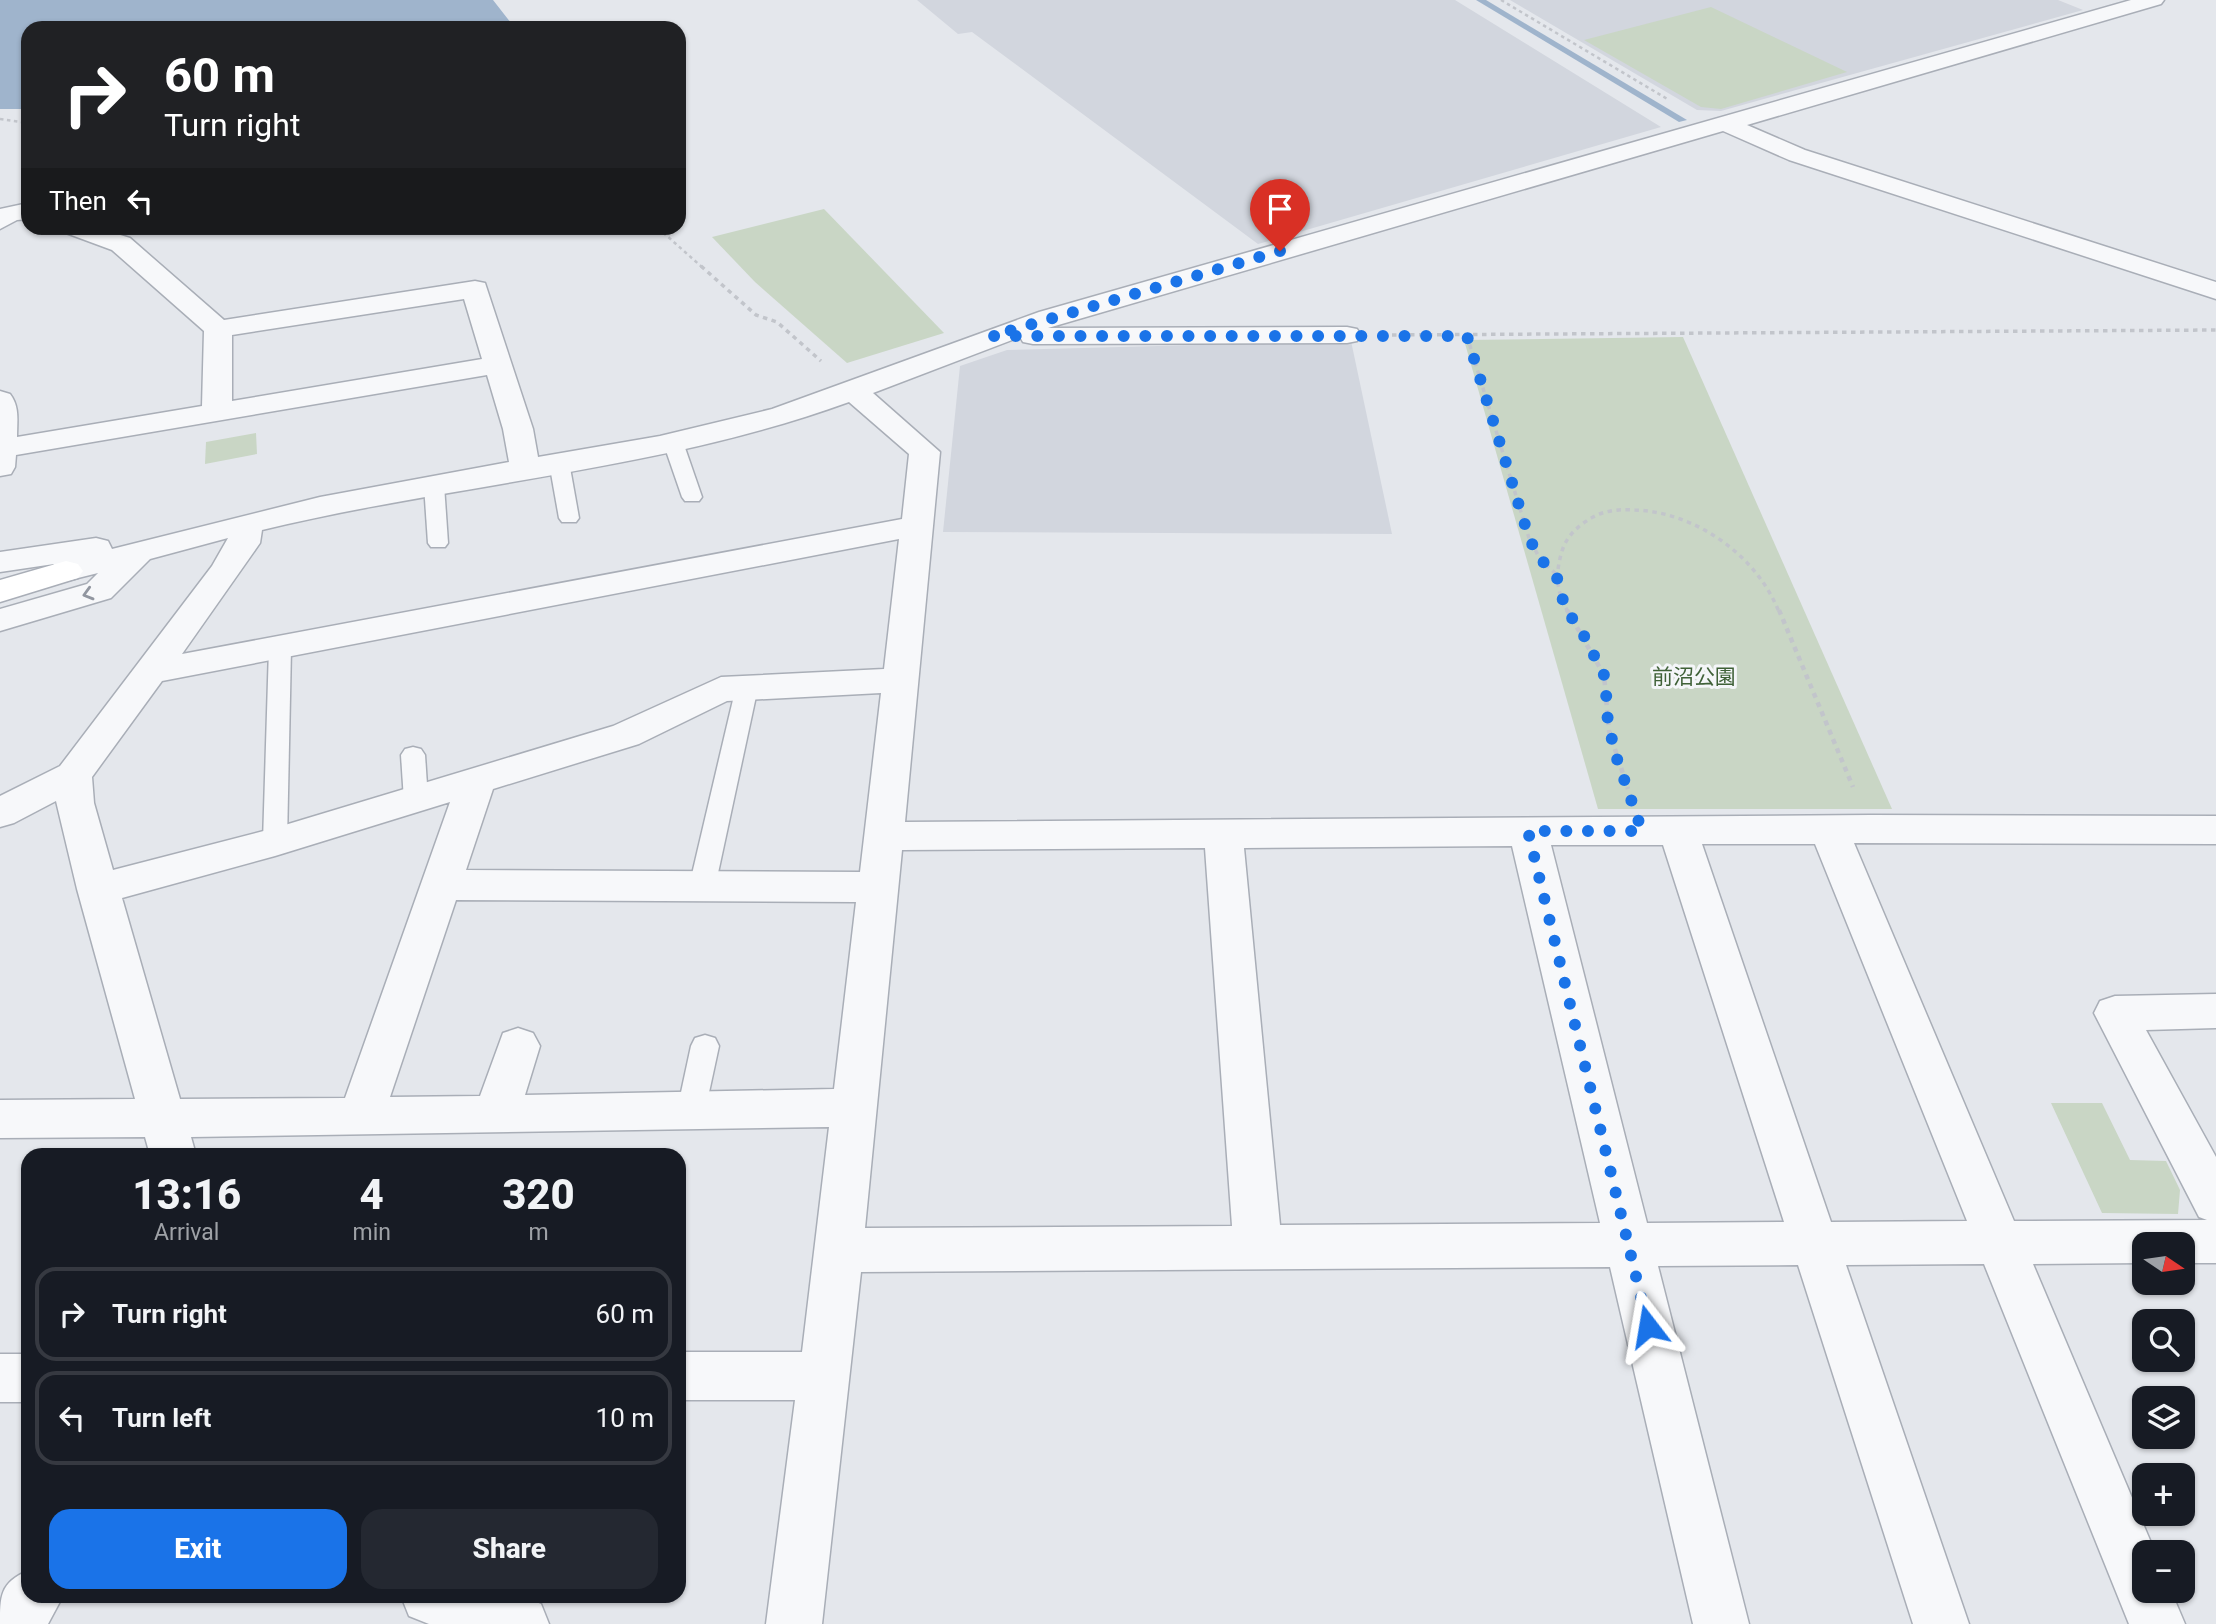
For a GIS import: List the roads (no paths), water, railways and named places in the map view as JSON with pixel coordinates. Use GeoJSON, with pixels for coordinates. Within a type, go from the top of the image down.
{"type":"FeatureCollection","features":[{"type":"Feature","properties":{"kind":"street"},"geometry":{"type":"LineString","coordinates":[[0,591],[140,551],[333,504],[673,442],[747,425],[851,390],[992,336],[2154,0]]}},
{"type":"Feature","properties":{"kind":"street"},"geometry":{"type":"LineString","coordinates":[[1714,129],[2216,291]]}},
{"type":"Feature","properties":{"kind":"street"},"geometry":{"type":"LineString","coordinates":[[0,220],[9,214],[21,212]]}},
{"type":"Feature","properties":{"kind":"street"},"geometry":{"type":"LineString","coordinates":[[95,235],[121,244],[218,329],[217,412]]}},
{"type":"Feature","properties":{"kind":"street"},"geometry":{"type":"LineString","coordinates":[[218,329],[475,289],[496,365],[518,429],[525,468]]}},
{"type":"Feature","properties":{"kind":"street"},"geometry":{"type":"LineString","coordinates":[[992,336],[1347,335]]}},
{"type":"Feature","properties":{"kind":"street"},"geometry":{"type":"LineString","coordinates":[[0,400],[3,411],[1,457],[217,412],[496,365]]}},
{"type":"Feature","properties":{"kind":"street"},"geometry":{"type":"LineString","coordinates":[[794,1624],[839,1250],[876,887],[925,452],[851,390]]}},
{"type":"Feature","properties":{"kind":"street"},"geometry":{"type":"LineString","coordinates":[[0,813],[73,775],[244,543],[247,524]]}},
{"type":"Feature","properties":{"kind":"street"},"geometry":{"type":"LineString","coordinates":[[152,671],[918,526]]}},
{"type":"Feature","properties":{"kind":"street"},"geometry":{"type":"LineString","coordinates":[[0,562],[88,547],[140,551]]}},
{"type":"Feature","properties":{"kind":"street"},"geometry":{"type":"LineString","coordinates":[[0,620],[99,591],[140,551]]}},
{"type":"Feature","properties":{"kind":"street"},"geometry":{"type":"LineString","coordinates":[[97,888],[275,842],[626,735],[721,689],[900,680]]}},
{"type":"Feature","properties":{"kind":"street"},"geometry":{"type":"LineString","coordinates":[[73,775],[75,803],[97,888],[168,1136]]}},
{"type":"Feature","properties":{"kind":"street"},"geometry":{"type":"LineString","coordinates":[[361,1117],[476,782]]}},
{"type":"Feature","properties":{"kind":"street"},"geometry":{"type":"LineString","coordinates":[[1850,830],[1999,1242],[2157,1624]]}},
{"type":"Feature","properties":{"kind":"street"},"geometry":{"type":"LineString","coordinates":[[883,836],[2216,830]]}},
{"type":"Feature","properties":{"kind":"street"},"geometry":{"type":"LineString","coordinates":[[1528,831],[1721,1624]]}},
{"type":"Feature","properties":{"kind":"street"},"geometry":{"type":"LineString","coordinates":[[1660,831],[1815,1243],[1941,1624]]}},
{"type":"Feature","properties":{"kind":"street"},"geometry":{"type":"LineString","coordinates":[[1223,833],[1258,1247]]}},
{"type":"Feature","properties":{"kind":"street"},"geometry":{"type":"LineString","coordinates":[[441,885],[876,887]]}},
{"type":"Feature","properties":{"kind":"street"},"geometry":{"type":"LineString","coordinates":[[2216,1011],[2115,1013],[2216,1202]]}},
{"type":"Feature","properties":{"kind":"street"},"geometry":{"type":"LineString","coordinates":[[497,1114],[518,1046]]}},
{"type":"Feature","properties":{"kind":"street"},"geometry":{"type":"LineString","coordinates":[[0,1119],[168,1136],[361,1117],[853,1108]]}},
{"type":"Feature","properties":{"kind":"street"},"geometry":{"type":"LineString","coordinates":[[839,1250],[2216,1241]]}},
{"type":"Feature","properties":{"kind":"street"},"geometry":{"type":"LineString","coordinates":[[686,1377],[824,1376]]}},
{"type":"Feature","properties":{"kind":"street"},"geometry":{"type":"LineString","coordinates":[[0,1378],[21,1378]]}},
{"type":"Feature","properties":{"kind":"street"},"geometry":{"type":"LineString","coordinates":[[13,1624],[30,1603]]}},
{"type":"Feature","properties":{"kind":"street"},"geometry":{"type":"LineString","coordinates":[[452,1603],[521,1624]]}},
{"type":"Feature","properties":{"kind":"lane"},"geometry":{"type":"LineString","coordinates":[[673,442],[692,497]]}},
{"type":"Feature","properties":{"kind":"lane"},"geometry":{"type":"LineString","coordinates":[[559,462],[569,518]]}},
{"type":"Feature","properties":{"kind":"lane"},"geometry":{"type":"LineString","coordinates":[[434,485],[438,542]]}},
{"type":"Feature","properties":{"kind":"lane"},"geometry":{"type":"LineString","coordinates":[[275,842],[280,648]]}},
{"type":"Feature","properties":{"kind":"lane"},"geometry":{"type":"LineString","coordinates":[[702,887],[747,687]]}},
{"type":"Feature","properties":{"kind":"lane"},"geometry":{"type":"LineString","coordinates":[[413,754],[416,800]]}},
{"type":"Feature","properties":{"kind":"lane"},"geometry":{"type":"LineString","coordinates":[[691,1111],[705,1046]]}},
{"type":"Feature","properties":{"kind":"water"},"geometry":{"type":"Polygon","coordinates":[[[0,0],[493,0],[510,21],[21,21],[21,109],[0,109],[0,0]]]}},
{"type":"Feature","properties":{"kind":"waterway"},"geometry":{"type":"LineString","coordinates":[[1480,0],[1682,120]]}},
{"type":"Feature","properties":{"kind":"park label","name":"前沼公園"},"geometry":{"type":"Point","coordinates":[1694,677]}}]}
